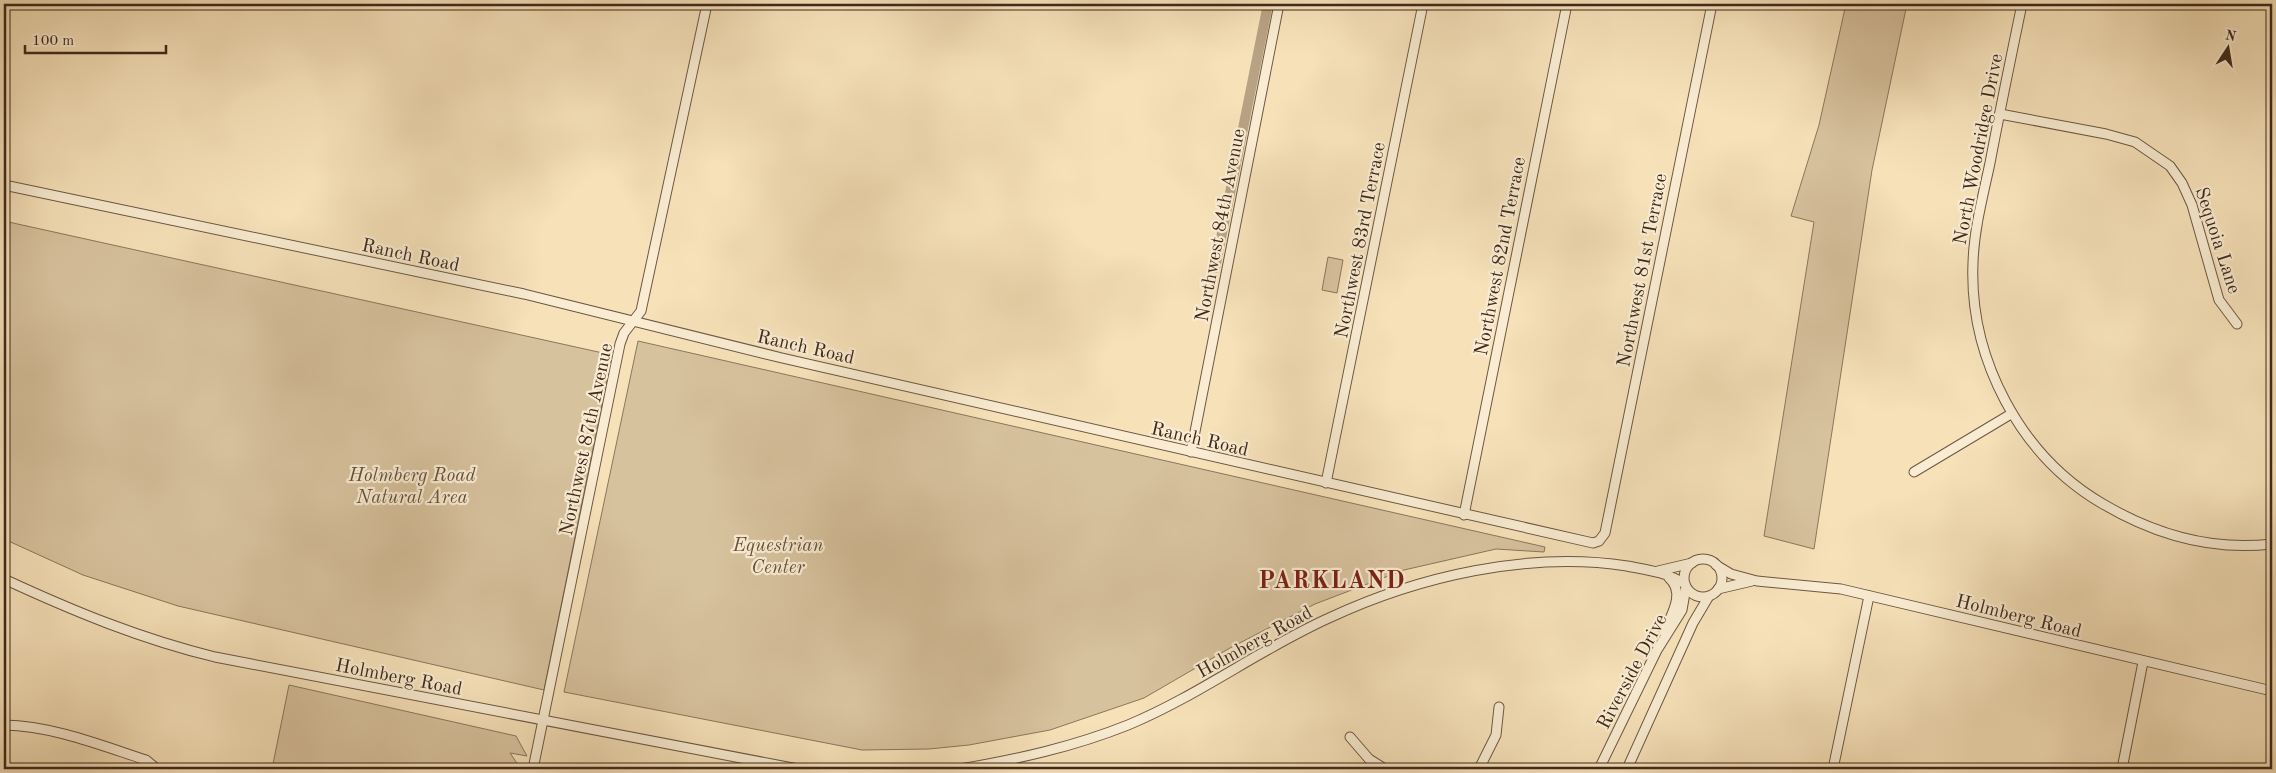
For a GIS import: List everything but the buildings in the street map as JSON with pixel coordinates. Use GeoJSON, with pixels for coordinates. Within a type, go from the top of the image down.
{"type":"FeatureCollection","features":[{"type":"Feature","properties":{"kind":"street","name":"Northwest 87th Avenue"},"geometry":{"type":"LineString","coordinates":[[533,769],[620,344],[624,332],[641,311],[707,4]]}},
{"type":"Feature","properties":{"kind":"street","name":"Northwest 84th Avenue"},"geometry":{"type":"LineString","coordinates":[[1190,452],[1280,4]]}},
{"type":"Feature","properties":{"kind":"street","name":"Northwest 83rd Terrace"},"geometry":{"type":"LineString","coordinates":[[1326,483],[1423,4]]}},
{"type":"Feature","properties":{"kind":"street","name":"Northwest 82nd Terrace"},"geometry":{"type":"LineString","coordinates":[[1464,515],[1567,4]]}},
{"type":"Feature","properties":{"kind":"street","name":"Northwest 81st Terrace"},"geometry":{"type":"LineString","coordinates":[[1599,541],[1605,533],[1712,4]]}},
{"type":"Feature","properties":{"kind":"street","name":"North Woodridge Drive"},"geometry":{"type":"LineString","coordinates":[[2022,4],[1977,225],[1973,263],[1974,298],[1980,339],[2011,414],[2036,447],[2060,472],[2088,495],[2123,515],[2162,532],[2205,543],[2254,546],[2272,544]]}},
{"type":"Feature","properties":{"kind":"street","name":"Sequoia Lane"},"geometry":{"type":"LineString","coordinates":[[2000,114],[2106,134],[2134,142],[2170,166],[2182,183],[2192,205],[2219,300],[2237,324]]}},
{"type":"Feature","properties":{"kind":"street","name":"Ranch Road"},"geometry":{"type":"LineString","coordinates":[[4,185],[524,294],[633,322],[1464,515],[1586,543],[1599,541]]}},
{"type":"Feature","properties":{"kind":"street"},"geometry":{"type":"LineString","coordinates":[[1914,472],[2011,414]]}},
{"type":"Feature","properties":{"kind":"street"},"geometry":{"type":"LineString","coordinates":[[1705,560],[1716,565],[1722,580],[1718,589],[1709,596],[1694,594],[1686,586],[1686,570],[1692,563],[1705,560]]}},
{"type":"Feature","properties":{"kind":"street","name":"Holmberg Road"},"geometry":{"type":"LineString","coordinates":[[960,769],[1023,758],[1128,724],[1183,698],[1329,618],[1381,597],[1416,586],[1471,573],[1551,562],[1586,562],[1658,571],[1692,563]]}},
{"type":"Feature","properties":{"kind":"street","name":"Holmberg Road"},"geometry":{"type":"LineString","coordinates":[[1716,565],[1731,574],[1757,580],[1818,586],[1869,596],[2272,692]]}},
{"type":"Feature","properties":{"kind":"street"},"geometry":{"type":"LineString","coordinates":[[1657,650],[1677,596],[1674,583],[1658,571]]}},
{"type":"Feature","properties":{"kind":"street","name":"Holmberg Road"},"geometry":{"type":"LineString","coordinates":[[1658,571],[1686,586]]}},
{"type":"Feature","properties":{"kind":"street","name":"Holmberg Road"},"geometry":{"type":"LineString","coordinates":[[4,579],[61,606],[165,644],[225,659],[798,769]]}},
{"type":"Feature","properties":{"kind":"street","name":"Holmberg Road"},"geometry":{"type":"LineString","coordinates":[[1718,589],[1757,580]]}},
{"type":"Feature","properties":{"kind":"street","name":"Riverside Drive"},"geometry":{"type":"LineString","coordinates":[[1599,769],[1657,650],[1682,610],[1686,586]]}},
{"type":"Feature","properties":{"kind":"street","name":"Riverside Drive"},"geometry":{"type":"LineString","coordinates":[[1627,769],[1693,623],[1709,596]]}},
{"type":"Feature","properties":{"kind":"street"},"geometry":{"type":"LineString","coordinates":[[1834,769],[1869,596]]}},
{"type":"Feature","properties":{"kind":"street"},"geometry":{"type":"LineString","coordinates":[[2122,769],[2144,662]]}},
{"type":"Feature","properties":{"kind":"street"},"geometry":{"type":"LineString","coordinates":[[1479,769],[1496,735],[1499,707]]}},
{"type":"Feature","properties":{"kind":"street"},"geometry":{"type":"LineString","coordinates":[[4,726],[26,726],[52,730],[146,760],[157,769]]}},
{"type":"Feature","properties":{"kind":"street"},"geometry":{"type":"LineString","coordinates":[[1350,737],[1369,759],[1385,769]]}},
{"type":"Feature","properties":{"kind":"green space"},"geometry":{"type":"Polygon","coordinates":[[[1846,4],[1907,4],[1872,170],[1814,549],[1764,536],[1814,222],[1791,216],[1819,125],[1846,4]]]}},
{"type":"Feature","properties":{"kind":"green space","name":"Holmberg Road Natural Area"},"geometry":{"type":"Polygon","coordinates":[[[4,221],[612,355],[544,690],[178,606],[83,575],[4,539],[4,221]]]}},
{"type":"Feature","properties":{"kind":"green space"},"geometry":{"type":"Polygon","coordinates":[[[1328,257],[1343,260],[1337,293],[1322,290],[1328,257]]]}},
{"type":"Feature","properties":{"kind":"green space","name":"Equestrian Center"},"geometry":{"type":"Polygon","coordinates":[[[638,341],[1545,547],[1544,552],[1496,549],[1404,570],[1315,604],[1230,648],[1144,698],[1050,730],[969,745],[929,749],[862,750],[564,692],[638,341]]]}},
{"type":"Feature","properties":{"kind":"green space"},"geometry":{"type":"Polygon","coordinates":[[[289,685],[516,736],[527,756],[510,753],[521,769],[272,769],[289,685]]]}},
{"type":"Feature","properties":{"kind":"waterway"},"geometry":{"type":"LineString","coordinates":[[1215,268],[1268,4]]}},
{"type":"Feature","properties":{"kind":"district","name":"PARKLAND"},"geometry":{"type":"Point","coordinates":[1332,580]}}]}
